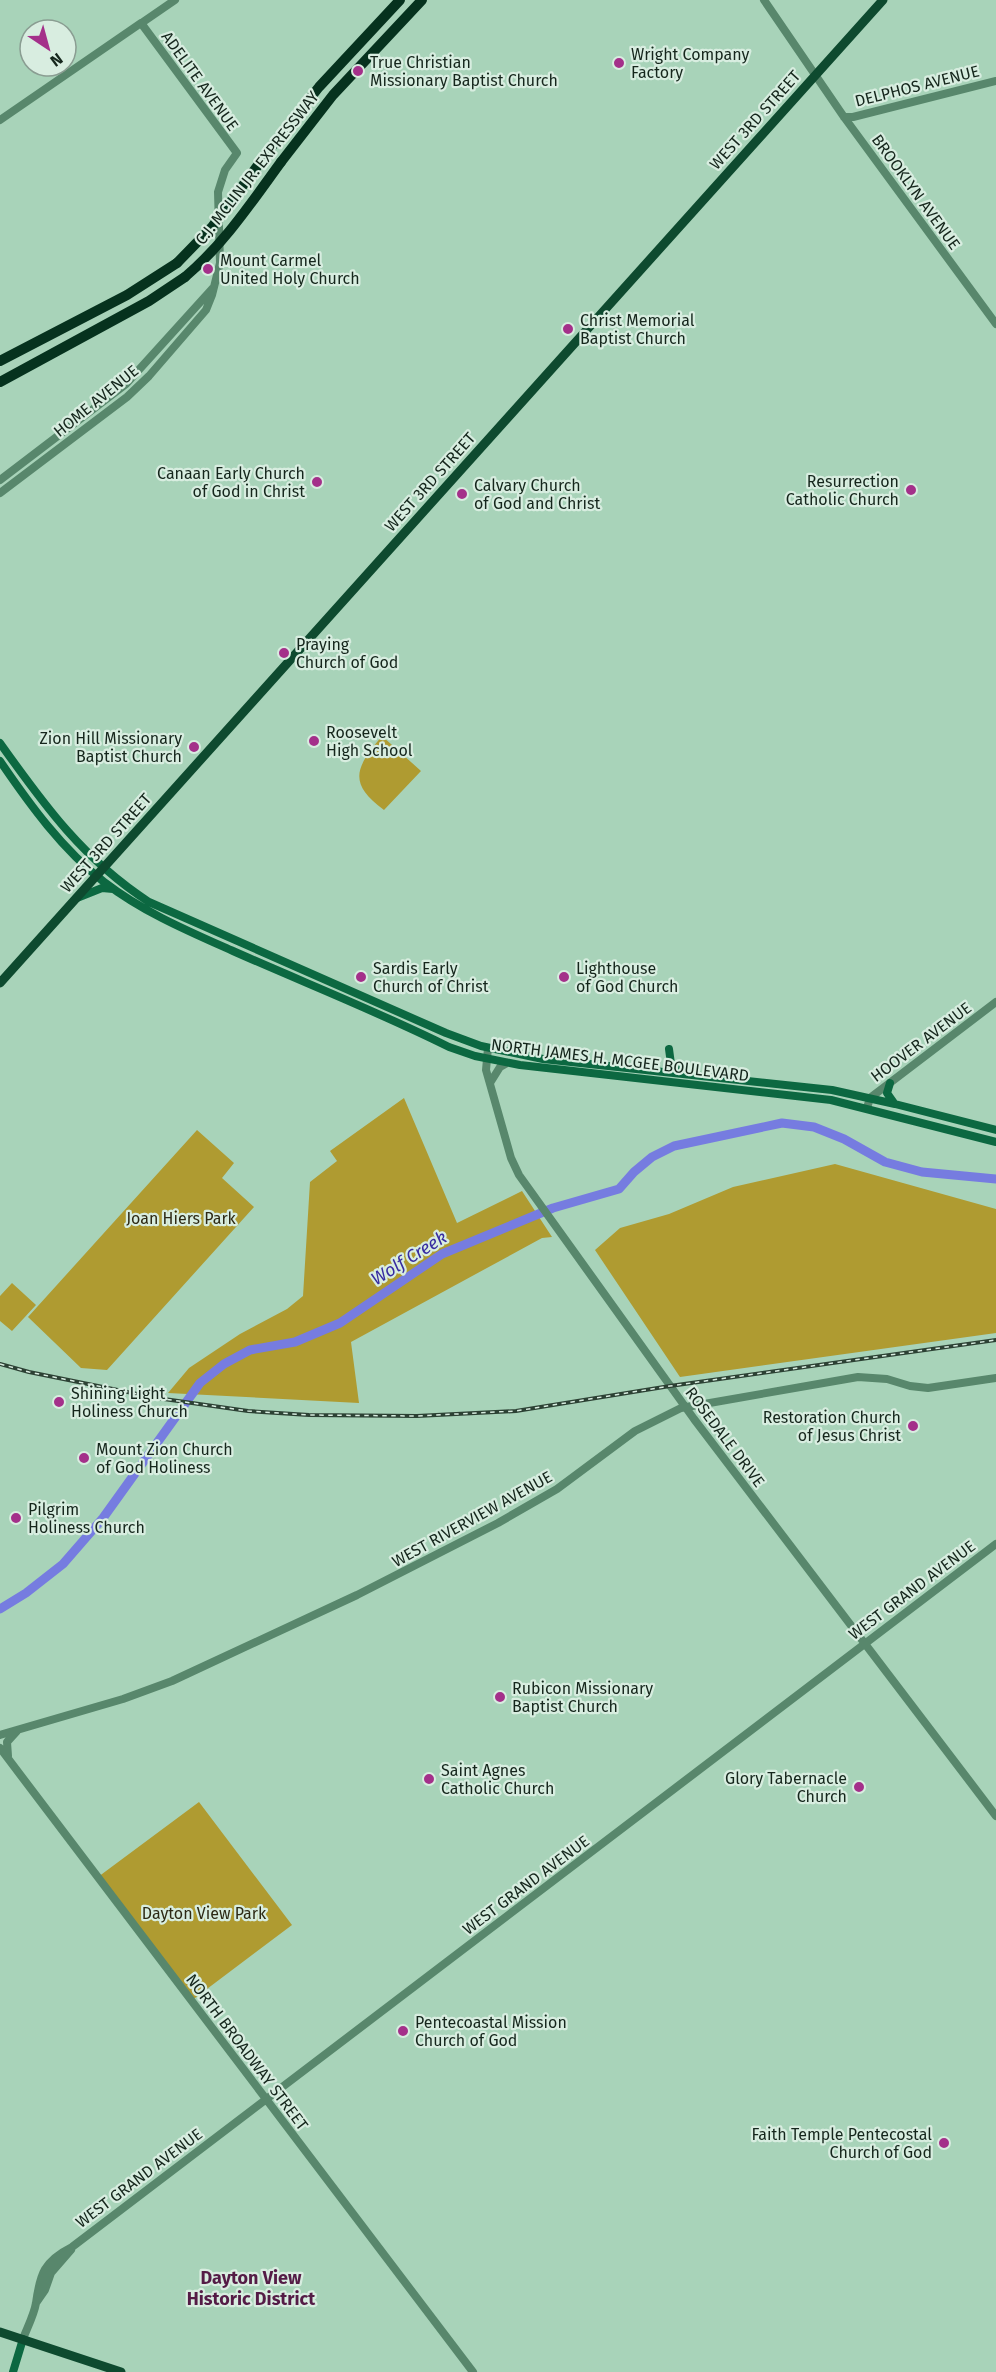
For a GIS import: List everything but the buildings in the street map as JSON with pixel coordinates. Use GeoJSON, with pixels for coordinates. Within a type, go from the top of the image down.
{"type":"FeatureCollection","features":[{"type":"Feature","properties":{"kind":"highway","name":"C.J. MCLIN JR. EXPRESSWAY"},"geometry":{"type":"LineString","coordinates":[[2,360],[127,295],[177,263],[212,228],[319,87],[400,0]]}},
{"type":"Feature","properties":{"kind":"highway","name":"C.J. MCLIN JR. EXPRESSWAY"},"geometry":{"type":"LineString","coordinates":[[2,381],[149,301],[185,277],[228,233],[333,95],[422,0]]}},
{"type":"Feature","properties":{"kind":"main road","name":"WEST 3RD STREET"},"geometry":{"type":"LineString","coordinates":[[0,983],[883,0]]}},
{"type":"Feature","properties":{"kind":"main road","name":"NORTH JAMES H. MCGEE BOULEVARD"},"geometry":{"type":"LineString","coordinates":[[0,743],[59,824],[104,868],[149,902],[414,1019],[488,1048],[543,1059],[802,1086],[870,1098],[996,1131]]}},
{"type":"Feature","properties":{"kind":"main road","name":"NORTH JAMES H. MCGEE BOULEVARD"},"geometry":{"type":"LineString","coordinates":[[0,761],[45,824],[97,876],[146,910],[449,1047],[507,1063],[805,1096],[867,1108],[996,1142]]}},
{"type":"Feature","properties":{"kind":"main road"},"geometry":{"type":"LineString","coordinates":[[77,898],[102,888],[116,890]]}},
{"type":"Feature","properties":{"kind":"main road"},"geometry":{"type":"LineString","coordinates":[[669,1049],[671,1064],[682,1072]]}},
{"type":"Feature","properties":{"kind":"main road"},"geometry":{"type":"LineString","coordinates":[[890,1083],[887,1093],[895,1104]]}},
{"type":"Feature","properties":{"kind":"main road"},"geometry":{"type":"LineString","coordinates":[[0,2332],[121,2372]]}},
{"type":"Feature","properties":{"kind":"main road","name":"WEST GRAND AVENUE"},"geometry":{"type":"LineString","coordinates":[[13,2372],[23,2339]]}},
{"type":"Feature","properties":{"kind":"street"},"geometry":{"type":"LineString","coordinates":[[0,120],[175,0]]}},
{"type":"Feature","properties":{"kind":"street","name":"BROOKLYN AVENUE"},"geometry":{"type":"LineString","coordinates":[[764,0],[844,117],[996,324]]}},
{"type":"Feature","properties":{"kind":"street","name":"ADELITE AVENUE"},"geometry":{"type":"LineString","coordinates":[[142,23],[237,153]]}},
{"type":"Feature","properties":{"kind":"street","name":"DELPHOS AVENUE"},"geometry":{"type":"LineString","coordinates":[[844,117],[853,117],[996,81]]}},
{"type":"Feature","properties":{"kind":"street","name":"HOME AVENUE"},"geometry":{"type":"LineString","coordinates":[[0,494],[143,383],[206,310],[220,263],[218,192],[225,170],[237,153]]}},
{"type":"Feature","properties":{"kind":"street","name":"HOME AVENUE"},"geometry":{"type":"LineString","coordinates":[[0,480],[126,384],[214,287]]}},
{"type":"Feature","properties":{"kind":"street","name":"HOOVER AVENUE"},"geometry":{"type":"LineString","coordinates":[[867,1108],[870,1098],[996,1002]]}},
{"type":"Feature","properties":{"kind":"street","name":"ROSEDALE DRIVE"},"geometry":{"type":"LineString","coordinates":[[488,1048],[486,1070],[490,1085],[511,1158],[528,1189],[685,1407],[996,1816]]}},
{"type":"Feature","properties":{"kind":"street"},"geometry":{"type":"LineString","coordinates":[[490,1085],[493,1076],[500,1067],[507,1063]]}},
{"type":"Feature","properties":{"kind":"street","name":"WEST RIVERVIEW AVENUE"},"geometry":{"type":"LineString","coordinates":[[0,1735],[123,1699],[172,1681],[357,1595],[498,1523],[557,1489],[635,1431],[685,1407],[858,1377],[887,1379],[901,1384],[928,1388],[996,1378]]}},
{"type":"Feature","properties":{"kind":"street","name":"WEST GRAND AVENUE"},"geometry":{"type":"LineString","coordinates":[[23,2339],[36,2303],[45,2290],[51,2273],[72,2247],[996,1544]]}},
{"type":"Feature","properties":{"kind":"street"},"geometry":{"type":"LineString","coordinates":[[9,1761],[7,1742],[9,1737],[21,1728]]}},
{"type":"Feature","properties":{"kind":"street","name":"NORTH BROADWAY STREET"},"geometry":{"type":"LineString","coordinates":[[0,1748],[473,2372]]}},
{"type":"Feature","properties":{"kind":"green space"},"geometry":{"type":"Polygon","coordinates":[[[382,736],[421,771],[384,810],[364,791],[359,774],[366,757],[382,736]]]}},
{"type":"Feature","properties":{"kind":"green space"},"geometry":{"type":"Polygon","coordinates":[[[404,1098],[457,1223],[522,1191],[552,1237],[542,1238],[351,1342],[359,1403],[168,1393],[189,1368],[240,1334],[287,1309],[303,1296],[310,1182],[337,1161],[330,1151],[404,1098]]]}},
{"type":"Feature","properties":{"kind":"green space","name":"Joan Hiers Park"},"geometry":{"type":"Polygon","coordinates":[[[197,1130],[234,1163],[222,1178],[254,1207],[107,1370],[81,1368],[28,1317],[197,1130]]]}},
{"type":"Feature","properties":{"kind":"green space"},"geometry":{"type":"Polygon","coordinates":[[[835,1164],[996,1209],[996,1333],[680,1377],[595,1250],[620,1228],[669,1214],[733,1187],[835,1164]]]}},
{"type":"Feature","properties":{"kind":"green space"},"geometry":{"type":"Polygon","coordinates":[[[12,1283],[36,1305],[12,1331],[0,1321],[0,1296],[12,1283]]]}},
{"type":"Feature","properties":{"kind":"green space","name":"Dayton View Park"},"geometry":{"type":"Polygon","coordinates":[[[199,1802],[292,1925],[191,2001],[98,1877],[199,1802]]]}},
{"type":"Feature","properties":{"kind":"waterway","name":"Wolf Creek"},"geometry":{"type":"LineString","coordinates":[[0,1609],[26,1593],[63,1564],[103,1518],[200,1383],[224,1364],[250,1350],[295,1342],[340,1323],[442,1254],[553,1208],[619,1189],[652,1157],[674,1146],[782,1123],[814,1127],[844,1139],[885,1162],[922,1172],[996,1179]]}},
{"type":"Feature","properties":{"kind":"railway"},"geometry":{"type":"LineString","coordinates":[[0,1364],[157,1398],[248,1411],[309,1415],[417,1416],[516,1411],[670,1386],[996,1340]]}},
{"type":"Feature","properties":{"kind":"place","name":"Wright Company Factory"},"geometry":{"type":"Point","coordinates":[619,63]}},
{"type":"Feature","properties":{"kind":"place","name":"True Christian Missionary Baptist Church"},"geometry":{"type":"Point","coordinates":[358,71]}},
{"type":"Feature","properties":{"kind":"place","name":"Mount Carmel United Holy Church"},"geometry":{"type":"Point","coordinates":[208,269]}},
{"type":"Feature","properties":{"kind":"place","name":"Christ Memorial Baptist Church"},"geometry":{"type":"Point","coordinates":[568,329]}},
{"type":"Feature","properties":{"kind":"place","name":"Canaan Early Church of God in Christ"},"geometry":{"type":"Point","coordinates":[317,482]}},
{"type":"Feature","properties":{"kind":"place","name":"Resurrection Catholic Church"},"geometry":{"type":"Point","coordinates":[911,490]}},
{"type":"Feature","properties":{"kind":"place","name":"Calvary Church of God and Christ"},"geometry":{"type":"Point","coordinates":[462,494]}},
{"type":"Feature","properties":{"kind":"place","name":"Praying Church of God"},"geometry":{"type":"Point","coordinates":[284,653]}},
{"type":"Feature","properties":{"kind":"place","name":"Roosevelt High School"},"geometry":{"type":"Point","coordinates":[314,741]}},
{"type":"Feature","properties":{"kind":"place","name":"Zion Hill Missionary Baptist Church"},"geometry":{"type":"Point","coordinates":[194,747]}},
{"type":"Feature","properties":{"kind":"place","name":"Sardis Early Church of Christ"},"geometry":{"type":"Point","coordinates":[361,977]}},
{"type":"Feature","properties":{"kind":"place","name":"Lighthouse of God Church"},"geometry":{"type":"Point","coordinates":[564,977]}},
{"type":"Feature","properties":{"kind":"place","name":"Shining Light Holiness Church"},"geometry":{"type":"Point","coordinates":[59,1402]}},
{"type":"Feature","properties":{"kind":"place","name":"Restoration Church of Jesus Christ"},"geometry":{"type":"Point","coordinates":[913,1426]}},
{"type":"Feature","properties":{"kind":"place","name":"Mount Zion Church of God Holiness"},"geometry":{"type":"Point","coordinates":[84,1458]}},
{"type":"Feature","properties":{"kind":"place","name":"Pilgrim Holiness Church"},"geometry":{"type":"Point","coordinates":[16,1518]}},
{"type":"Feature","properties":{"kind":"place","name":"Rubicon Missionary Baptist Church"},"geometry":{"type":"Point","coordinates":[500,1697]}},
{"type":"Feature","properties":{"kind":"place","name":"Saint Agnes Catholic Church"},"geometry":{"type":"Point","coordinates":[429,1779]}},
{"type":"Feature","properties":{"kind":"place","name":"Glory Tabernacle Church"},"geometry":{"type":"Point","coordinates":[859,1787]}},
{"type":"Feature","properties":{"kind":"place","name":"Pentecoastal Mission Church of God"},"geometry":{"type":"Point","coordinates":[403,2031]}},
{"type":"Feature","properties":{"kind":"place","name":"Faith Temple Pentecostal Church of God"},"geometry":{"type":"Point","coordinates":[944,2143]}},
{"type":"Feature","properties":{"kind":"district","name":"Dayton View Historic District"},"geometry":{"type":"Point","coordinates":[251,2288]}}]}
